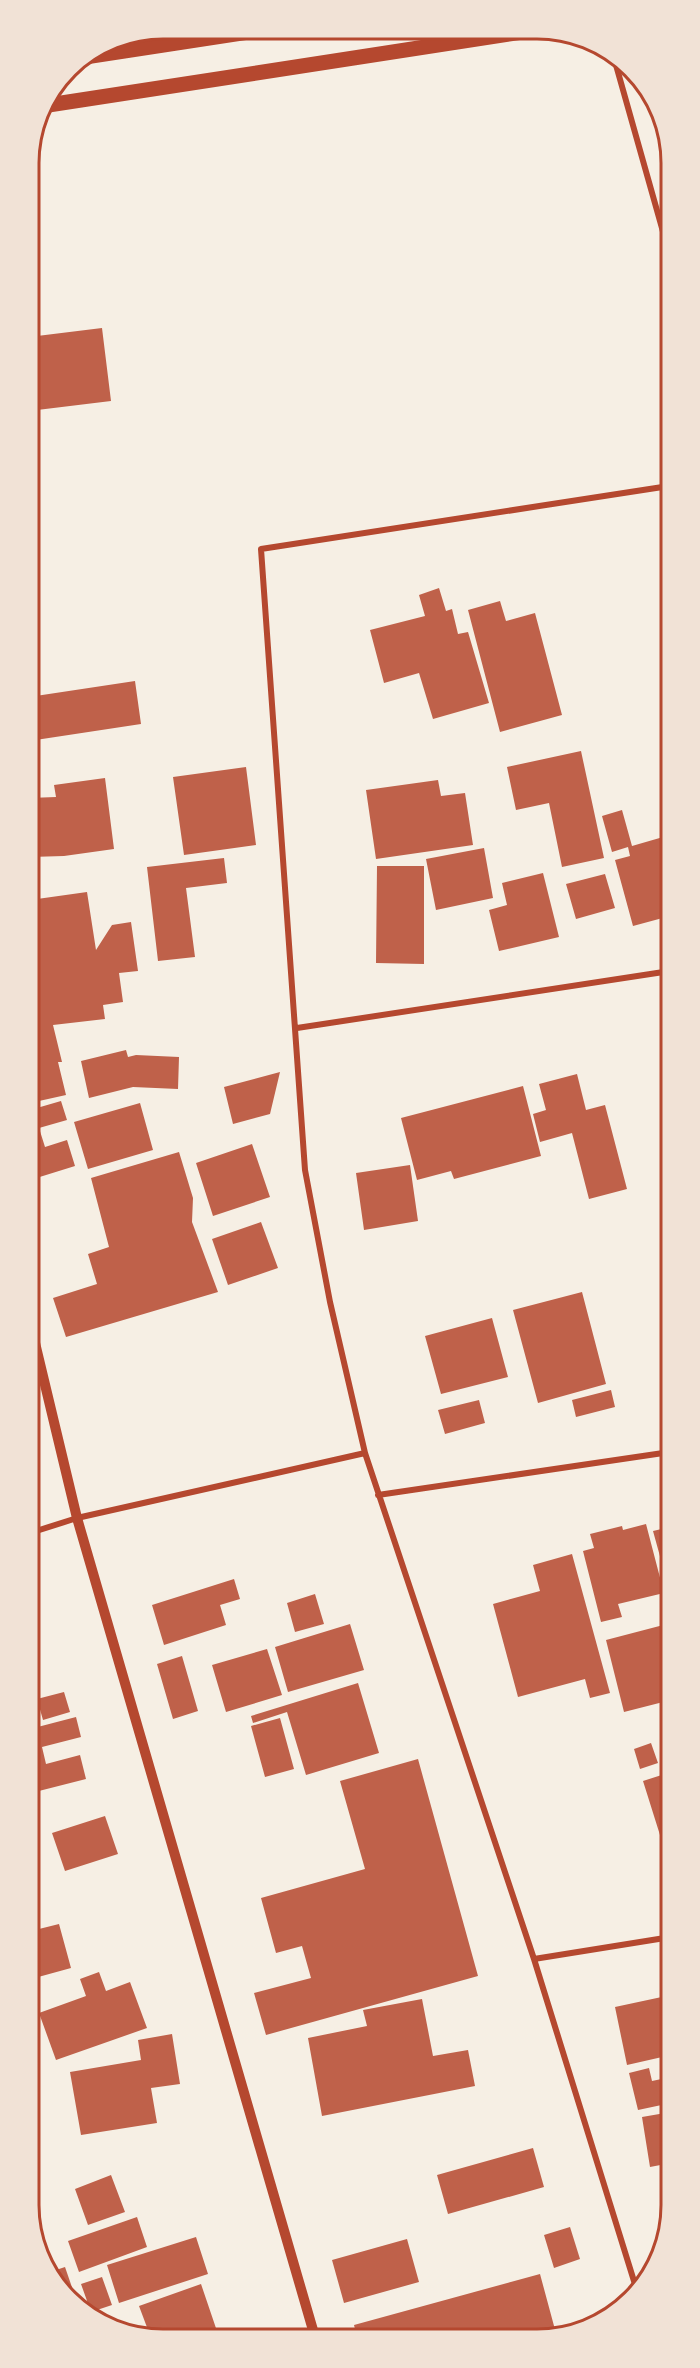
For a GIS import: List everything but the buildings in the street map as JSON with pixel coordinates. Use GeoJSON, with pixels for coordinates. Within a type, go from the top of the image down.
{"type":"FeatureCollection","features":[{"type":"Feature","properties":{"kind":"main road"},"geometry":{"type":"LineString","coordinates":[[104,54],[203,39]]}},
{"type":"Feature","properties":{"kind":"main road"},"geometry":{"type":"LineString","coordinates":[[54,104],[477,39]]}},
{"type":"Feature","properties":{"kind":"street"},"geometry":{"type":"LineString","coordinates":[[617,69],[661,225]]}},
{"type":"Feature","properties":{"kind":"street"},"geometry":{"type":"LineString","coordinates":[[634,2282],[534,1959],[378,1495],[365,1453],[330,1302],[305,1170],[297,1028],[261,549],[661,487]]}},
{"type":"Feature","properties":{"kind":"street"},"geometry":{"type":"LineString","coordinates":[[297,1028],[661,972]]}},
{"type":"Feature","properties":{"kind":"street"},"geometry":{"type":"LineString","coordinates":[[39,1360],[77,1518],[313,2329]]}},
{"type":"Feature","properties":{"kind":"street"},"geometry":{"type":"LineString","coordinates":[[39,1530],[77,1518],[365,1453]]}},
{"type":"Feature","properties":{"kind":"street"},"geometry":{"type":"LineString","coordinates":[[378,1495],[661,1453]]}},
{"type":"Feature","properties":{"kind":"street"},"geometry":{"type":"LineString","coordinates":[[534,1959],[661,1938]]}},
{"type":"Feature","properties":{"kind":"lane"},"geometry":{"type":"LineString","coordinates":[[162,39],[164,45]]}}]}
